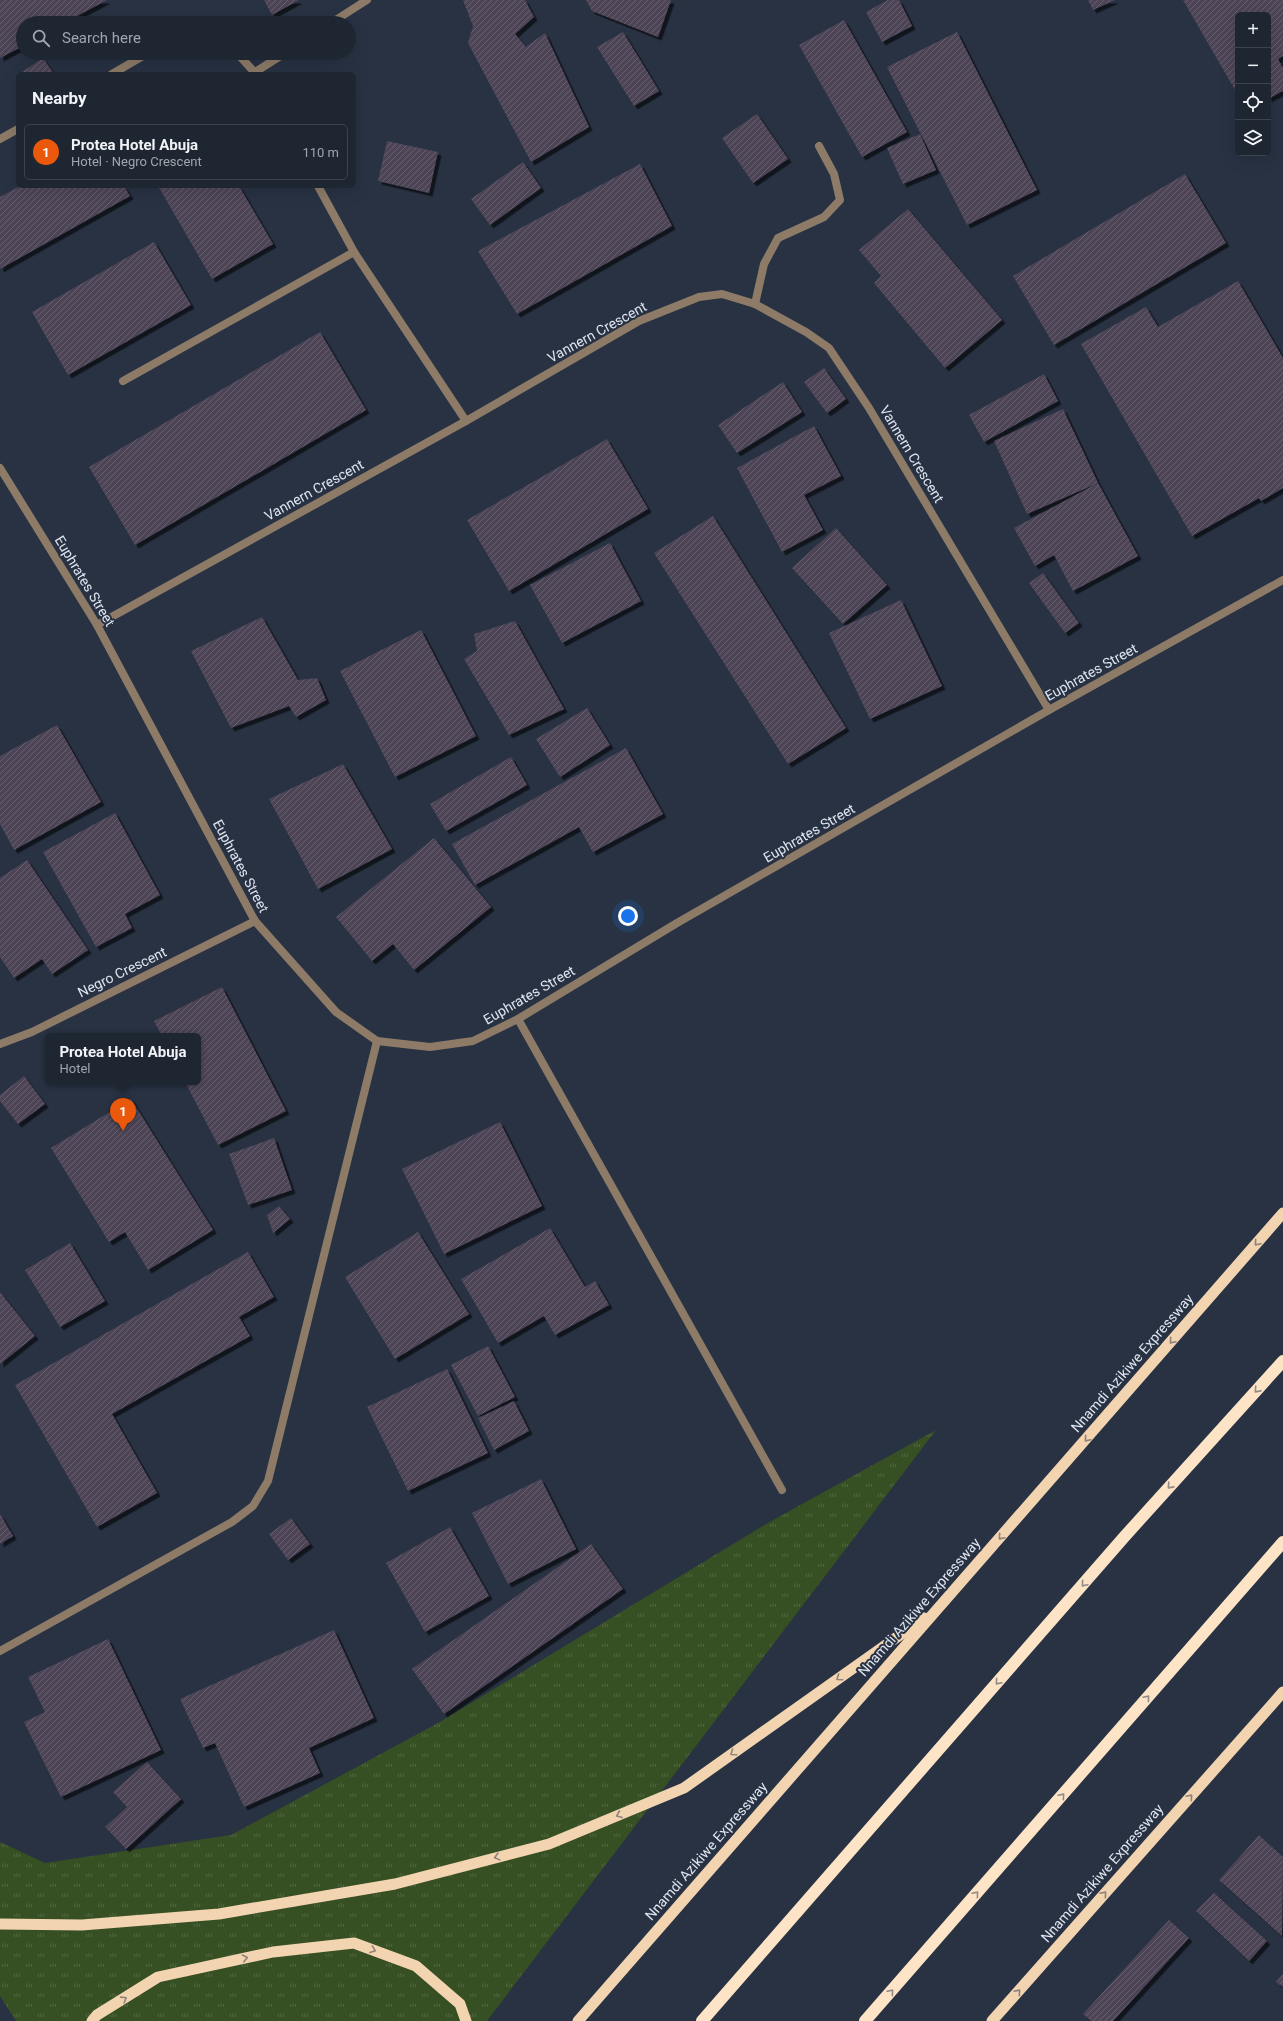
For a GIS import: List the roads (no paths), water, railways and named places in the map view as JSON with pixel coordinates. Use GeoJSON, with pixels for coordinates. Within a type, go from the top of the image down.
{"type":"FeatureCollection","features":[{"type":"Feature","properties":{"kind":"highway","name":"Nnamdi Azikiwe Expressway"},"geometry":{"type":"LineString","coordinates":[[578,2021],[1283,1213]]}},
{"type":"Feature","properties":{"kind":"highway"},"geometry":{"type":"LineString","coordinates":[[702,2021],[1114,1548],[1283,1361]]}},
{"type":"Feature","properties":{"kind":"highway"},"geometry":{"type":"LineString","coordinates":[[865,2021],[1283,1542]]}},
{"type":"Feature","properties":{"kind":"highway"},"geometry":{"type":"LineString","coordinates":[[0,1924],[82,1925],[219,1914],[395,1884],[550,1844],[684,1788],[940,1607]]}},
{"type":"Feature","properties":{"kind":"highway","name":"Nnamdi Azikiwe Expressway"},"geometry":{"type":"LineString","coordinates":[[992,2021],[1283,1692]]}},
{"type":"Feature","properties":{"kind":"highway"},"geometry":{"type":"LineString","coordinates":[[92,2021],[98,2015],[158,1977],[274,1952],[354,1943],[416,1966],[460,2004],[466,2021]]}},
{"type":"Feature","properties":{"kind":"street"},"geometry":{"type":"LineString","coordinates":[[343,16],[367,0]]}},
{"type":"Feature","properties":{"kind":"street"},"geometry":{"type":"LineString","coordinates":[[115,72],[136,60]]}},
{"type":"Feature","properties":{"kind":"street"},"geometry":{"type":"LineString","coordinates":[[244,60],[255,72]]}},
{"type":"Feature","properties":{"kind":"street"},"geometry":{"type":"LineString","coordinates":[[257,72],[275,60]]}},
{"type":"Feature","properties":{"kind":"street"},"geometry":{"type":"LineString","coordinates":[[0,139],[16,129]]}},
{"type":"Feature","properties":{"kind":"street"},"geometry":{"type":"LineString","coordinates":[[755,304],[764,264],[778,238],[824,217],[840,200],[834,174],[819,146]]}},
{"type":"Feature","properties":{"kind":"street"},"geometry":{"type":"LineString","coordinates":[[319,188],[354,252],[466,421]]}},
{"type":"Feature","properties":{"kind":"street"},"geometry":{"type":"LineString","coordinates":[[123,381],[354,252]]}},
{"type":"Feature","properties":{"kind":"street","name":"Vannern Crescent"},"geometry":{"type":"LineString","coordinates":[[97,625],[466,421],[640,321],[699,297],[722,294],[755,304],[806,332],[829,348],[869,408],[1049,710]]}},
{"type":"Feature","properties":{"kind":"street","name":"Euphrates Street"},"geometry":{"type":"LineString","coordinates":[[0,468],[97,625],[255,921],[336,1012],[377,1042],[430,1047],[473,1041],[518,1019],[677,923],[1049,710],[1283,580]]}},
{"type":"Feature","properties":{"kind":"street","name":"Negro Crescent"},"geometry":{"type":"LineString","coordinates":[[0,1044],[32,1032],[255,921]]}},
{"type":"Feature","properties":{"kind":"street"},"geometry":{"type":"LineString","coordinates":[[518,1019],[782,1490]]}},
{"type":"Feature","properties":{"kind":"street"},"geometry":{"type":"LineString","coordinates":[[0,1651],[232,1522],[253,1506],[268,1481],[377,1042]]}},
{"type":"Feature","properties":{"kind":"place","name":"Protea Hotel Abuja"},"geometry":{"type":"Point","coordinates":[123,1131]}}]}
